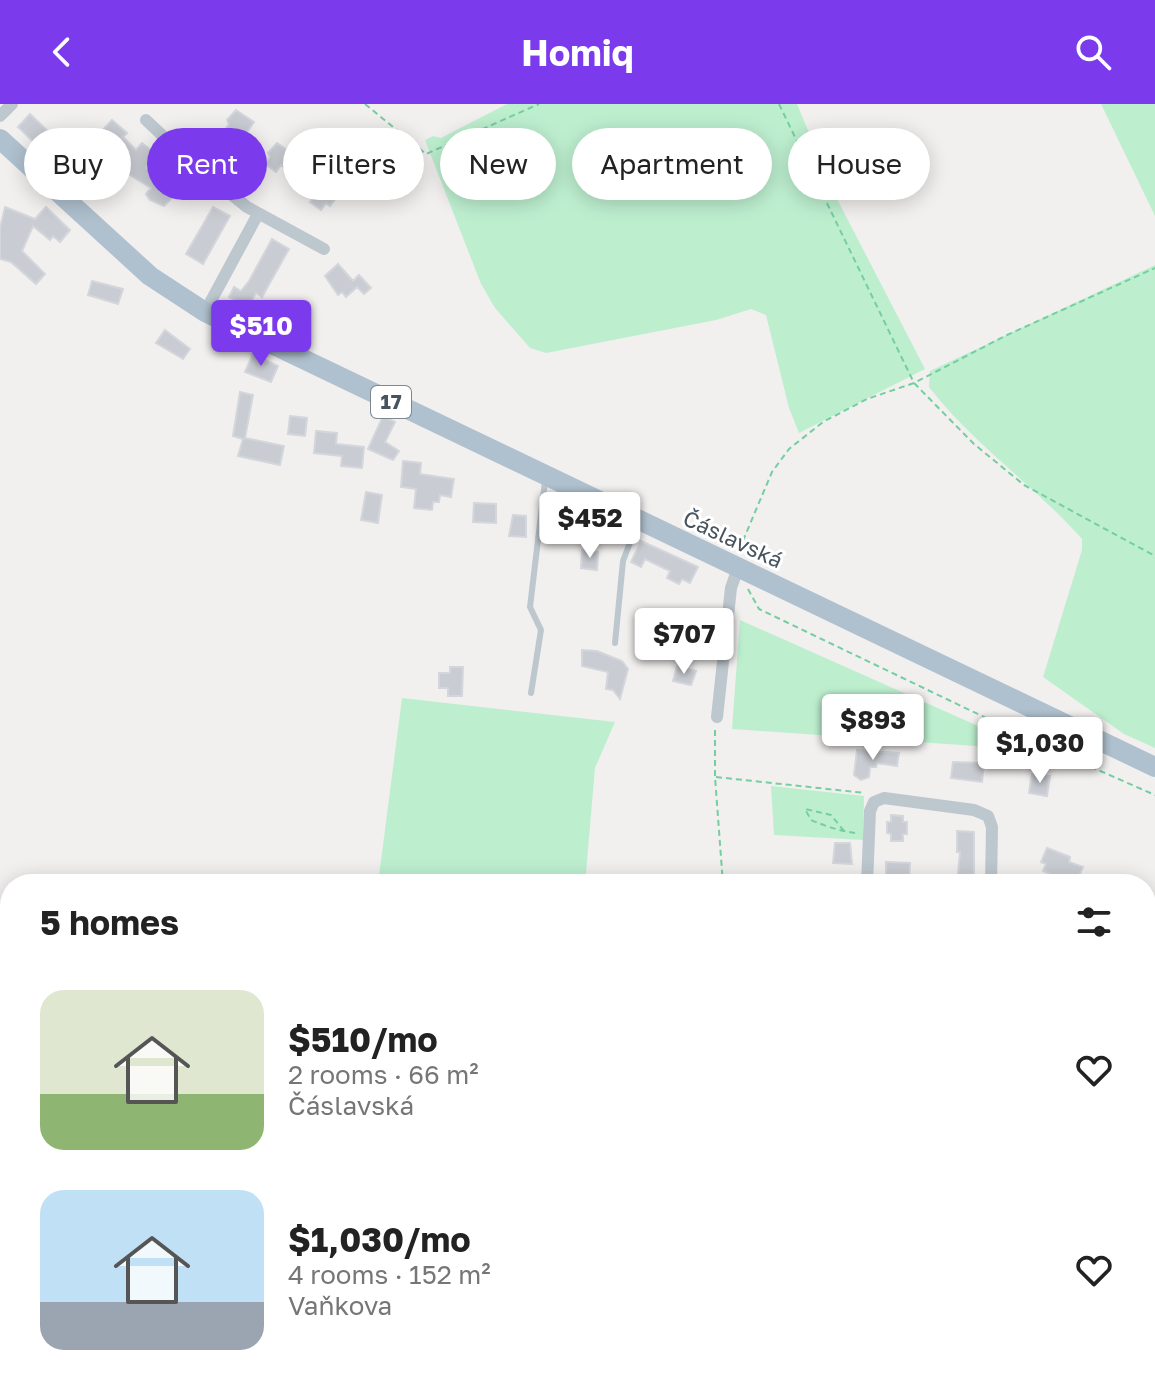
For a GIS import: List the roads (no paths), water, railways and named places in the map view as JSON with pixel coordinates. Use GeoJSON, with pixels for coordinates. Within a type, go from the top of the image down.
{"type":"FeatureCollection","features":[{"type":"Feature","properties":{"kind":"main road","name":"Čáslavská"},"geometry":{"type":"LineString","coordinates":[[0,139],[150,276],[205,312],[639,521],[735,571],[1155,767]]}},
{"type":"Feature","properties":{"kind":"street"},"geometry":{"type":"LineString","coordinates":[[0,116],[12,104]]}},
{"type":"Feature","properties":{"kind":"street"},"geometry":{"type":"LineString","coordinates":[[146,120],[205,174],[258,214],[324,249]]}},
{"type":"Feature","properties":{"kind":"street"},"geometry":{"type":"LineString","coordinates":[[205,312],[258,214]]}},
{"type":"Feature","properties":{"kind":"street"},"geometry":{"type":"LineString","coordinates":[[717,717],[735,571]]}},
{"type":"Feature","properties":{"kind":"street"},"geometry":{"type":"LineString","coordinates":[[867,874],[870,811],[874,802],[890,798],[984,813],[992,827],[991,874]]}},
{"type":"Feature","properties":{"kind":"lane"},"geometry":{"type":"LineString","coordinates":[[531,693],[541,630],[530,607],[546,477]]}},
{"type":"Feature","properties":{"kind":"lane"},"geometry":{"type":"LineString","coordinates":[[615,643],[623,561],[639,521]]}}]}
